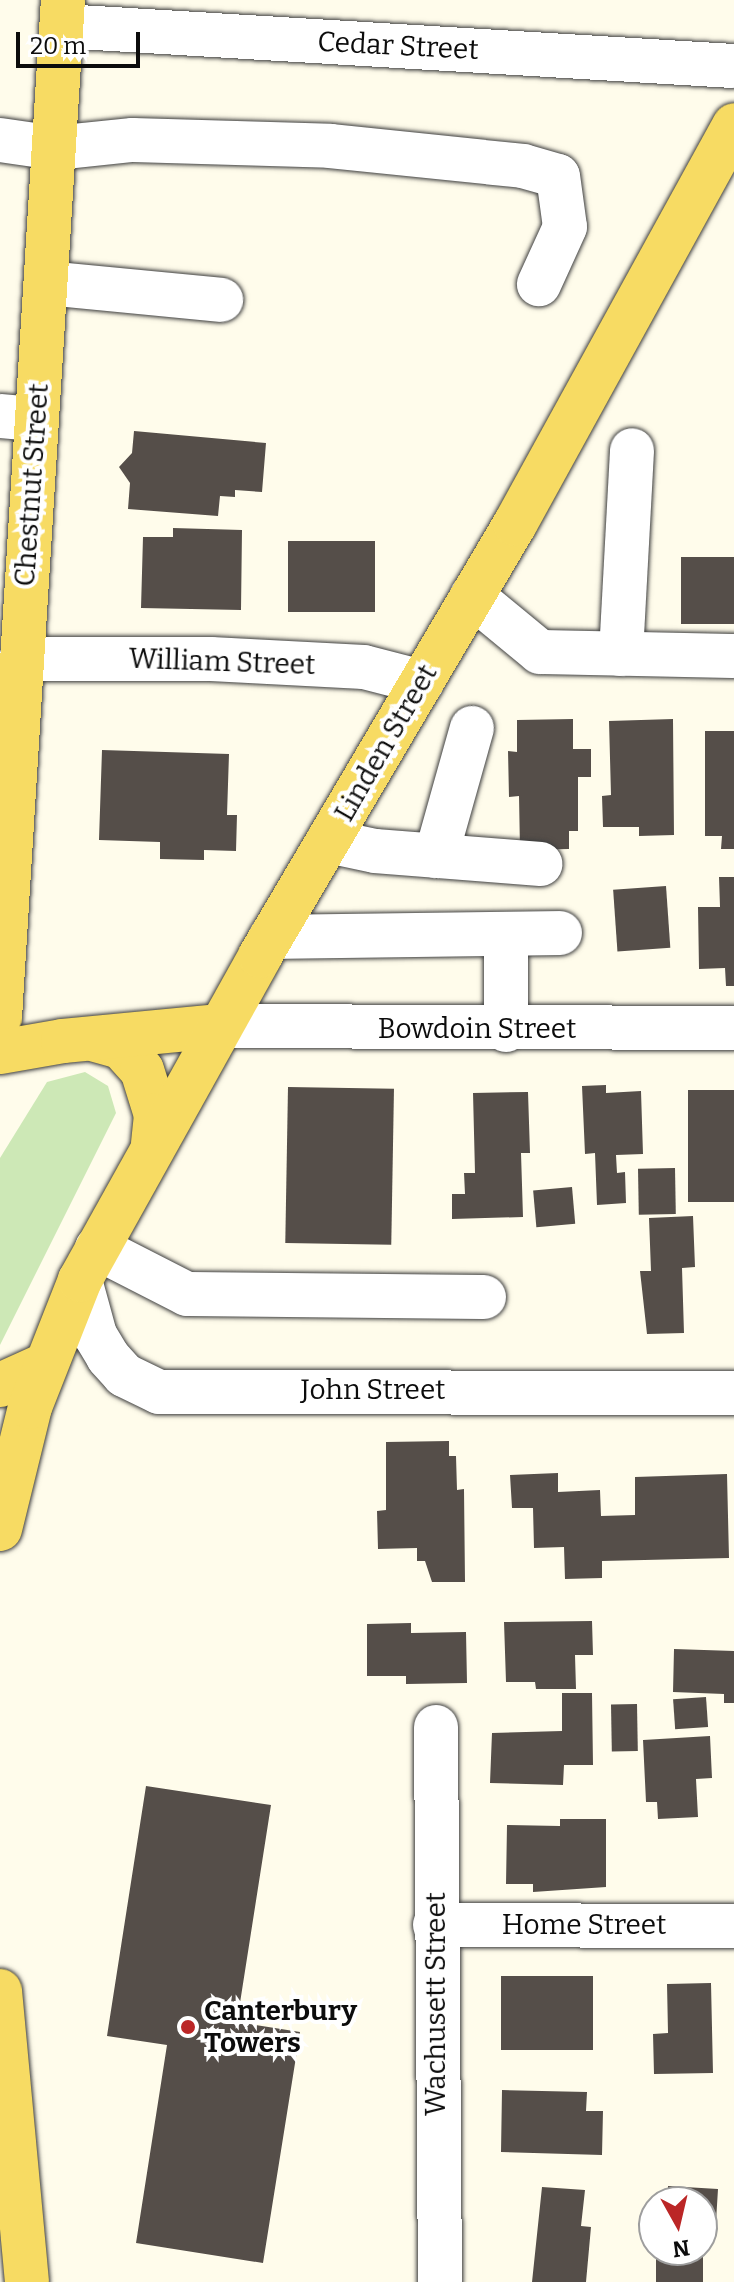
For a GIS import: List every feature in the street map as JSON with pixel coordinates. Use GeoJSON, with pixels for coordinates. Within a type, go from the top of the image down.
{"type":"FeatureCollection","features":[{"type":"Feature","properties":{"kind":"main road","name":"Chestnut Street"},"geometry":{"type":"LineString","coordinates":[[0,1017],[21,659],[18,418],[46,283],[62,13]]}},
{"type":"Feature","properties":{"kind":"main road","name":"Linden Street"},"geometry":{"type":"LineString","coordinates":[[0,1529],[44,1365],[89,1264],[153,1144],[271,937],[472,596],[734,125]]}},
{"type":"Feature","properties":{"kind":"main road"},"geometry":{"type":"LineString","coordinates":[[0,1073],[17,1050],[220,1026]]}},
{"type":"Feature","properties":{"kind":"main road"},"geometry":{"type":"LineString","coordinates":[[96,1040],[121,1047],[142,1070],[156,1115],[153,1144]]}},
{"type":"Feature","properties":{"kind":"main road"},"geometry":{"type":"LineString","coordinates":[[0,1385],[44,1365]]}},
{"type":"Feature","properties":{"kind":"main road"},"geometry":{"type":"LineString","coordinates":[[0,1991],[27,2282]]}},
{"type":"Feature","properties":{"kind":"street","name":"Cedar Street"},"geometry":{"type":"LineString","coordinates":[[62,13],[734,66]]}},
{"type":"Feature","properties":{"kind":"street"},"geometry":{"type":"LineString","coordinates":[[0,140],[55,148],[133,140],[330,146],[523,166],[558,176],[565,227],[539,284]]}},
{"type":"Feature","properties":{"kind":"street"},"geometry":{"type":"LineString","coordinates":[[46,283],[221,300]]}},
{"type":"Feature","properties":{"kind":"street"},"geometry":{"type":"LineString","coordinates":[[621,654],[632,450]]}},
{"type":"Feature","properties":{"kind":"street"},"geometry":{"type":"LineString","coordinates":[[472,596],[540,652],[734,656]]}},
{"type":"Feature","properties":{"kind":"street","name":"William Street"},"geometry":{"type":"LineString","coordinates":[[21,659],[211,659],[364,667],[422,682]]}},
{"type":"Feature","properties":{"kind":"street"},"geometry":{"type":"LineString","coordinates":[[436,856],[472,728]]}},
{"type":"Feature","properties":{"kind":"street"},"geometry":{"type":"LineString","coordinates":[[328,841],[436,856],[540,864]]}},
{"type":"Feature","properties":{"kind":"street"},"geometry":{"type":"LineString","coordinates":[[271,937],[560,933]]}},
{"type":"Feature","properties":{"kind":"street"},"geometry":{"type":"LineString","coordinates":[[506,934],[506,1030]]}},
{"type":"Feature","properties":{"kind":"street","name":"Bowdoin Street"},"geometry":{"type":"LineString","coordinates":[[220,1026],[506,1030],[734,1028]]}},
{"type":"Feature","properties":{"kind":"street"},"geometry":{"type":"LineString","coordinates":[[89,1264],[187,1294],[484,1297]]}},
{"type":"Feature","properties":{"kind":"street","name":"John Street"},"geometry":{"type":"LineString","coordinates":[[89,1264],[95,1335],[124,1375],[159,1392],[734,1393]]}},
{"type":"Feature","properties":{"kind":"street","name":"Wachusett Street"},"geometry":{"type":"LineString","coordinates":[[436,1727],[435,1925],[440,2282]]}},
{"type":"Feature","properties":{"kind":"street","name":"Home Street"},"geometry":{"type":"LineString","coordinates":[[435,1925],[734,1926]]}},
{"type":"Feature","properties":{"kind":"green space"},"geometry":{"type":"Polygon","coordinates":[[[85,1072],[108,1086],[116,1113],[0,1345],[0,1158],[47,1082],[85,1072]]]}},
{"type":"Feature","properties":{"kind":"building"},"geometry":{"type":"Polygon","coordinates":[[[134,431],[266,443],[262,492],[235,490],[235,497],[220,496],[218,516],[128,509],[130,483],[119,467],[132,453],[134,431]]]}},
{"type":"Feature","properties":{"kind":"building"},"geometry":{"type":"Polygon","coordinates":[[[173,528],[242,530],[241,610],[141,608],[143,537],[173,537],[173,528]]]}},
{"type":"Feature","properties":{"kind":"building"},"geometry":{"type":"Polygon","coordinates":[[[288,541],[375,541],[375,612],[288,612],[288,541]]]}},
{"type":"Feature","properties":{"kind":"building"},"geometry":{"type":"Polygon","coordinates":[[[681,557],[734,557],[734,624],[681,624],[681,557]]]}},
{"type":"Feature","properties":{"kind":"building"},"geometry":{"type":"Polygon","coordinates":[[[573,719],[573,749],[591,749],[591,777],[578,777],[578,831],[569,831],[569,849],[520,850],[519,796],[509,797],[508,751],[517,752],[517,720],[573,719]]]}},
{"type":"Feature","properties":{"kind":"building"},"geometry":{"type":"Polygon","coordinates":[[[673,719],[674,835],[639,836],[639,827],[603,827],[602,796],[611,795],[609,721],[673,719]]]}},
{"type":"Feature","properties":{"kind":"building"},"geometry":{"type":"Polygon","coordinates":[[[705,731],[734,731],[734,849],[721,849],[722,836],[705,836],[705,731]]]}},
{"type":"Feature","properties":{"kind":"building"},"geometry":{"type":"Polygon","coordinates":[[[102,750],[229,754],[227,815],[237,815],[236,851],[204,850],[204,860],[160,859],[160,842],[99,840],[102,750]]]}},
{"type":"Feature","properties":{"kind":"building"},"geometry":{"type":"Polygon","coordinates":[[[719,877],[734,877],[734,986],[726,986],[725,968],[699,969],[698,907],[720,907],[719,877]]]}},
{"type":"Feature","properties":{"kind":"building"},"geometry":{"type":"Polygon","coordinates":[[[666,886],[670,948],[617,952],[613,890],[666,886]]]}},
{"type":"Feature","properties":{"kind":"building"},"geometry":{"type":"Polygon","coordinates":[[[606,1085],[606,1093],[641,1091],[643,1154],[616,1155],[617,1173],[625,1172],[626,1203],[597,1205],[595,1153],[585,1154],[582,1086],[606,1085]]]}},
{"type":"Feature","properties":{"kind":"building"},"geometry":{"type":"Polygon","coordinates":[[[288,1087],[394,1089],[391,1245],[285,1243],[288,1087]]]}},
{"type":"Feature","properties":{"kind":"building"},"geometry":{"type":"Polygon","coordinates":[[[688,1090],[734,1090],[734,1202],[688,1202],[688,1090]]]}},
{"type":"Feature","properties":{"kind":"building"},"geometry":{"type":"Polygon","coordinates":[[[528,1092],[530,1153],[521,1153],[523,1217],[452,1219],[452,1194],[465,1194],[464,1173],[475,1173],[473,1093],[528,1092]]]}},
{"type":"Feature","properties":{"kind":"building"},"geometry":{"type":"Polygon","coordinates":[[[675,1168],[676,1214],[639,1215],[638,1169],[675,1168]]]}},
{"type":"Feature","properties":{"kind":"building"},"geometry":{"type":"Polygon","coordinates":[[[572,1187],[575,1224],[536,1227],[533,1190],[572,1187]]]}},
{"type":"Feature","properties":{"kind":"building"},"geometry":{"type":"Polygon","coordinates":[[[693,1216],[695,1267],[682,1268],[684,1333],[647,1334],[640,1271],[651,1271],[649,1218],[693,1216]]]}},
{"type":"Feature","properties":{"kind":"building"},"geometry":{"type":"Polygon","coordinates":[[[449,1441],[449,1456],[456,1456],[457,1490],[464,1489],[465,1582],[432,1582],[425,1561],[417,1561],[417,1548],[378,1549],[377,1511],[386,1510],[386,1442],[449,1441]]]}},
{"type":"Feature","properties":{"kind":"building"},"geometry":{"type":"Polygon","coordinates":[[[558,1473],[558,1492],[600,1490],[601,1516],[635,1515],[635,1477],[727,1474],[729,1558],[602,1561],[602,1578],[565,1579],[564,1547],[534,1548],[533,1508],[512,1508],[510,1475],[558,1473]]]}},
{"type":"Feature","properties":{"kind":"building"},"geometry":{"type":"Polygon","coordinates":[[[592,1621],[593,1655],[575,1655],[576,1689],[536,1689],[535,1682],[506,1682],[504,1622],[592,1621]]]}},
{"type":"Feature","properties":{"kind":"building"},"geometry":{"type":"Polygon","coordinates":[[[411,1623],[411,1633],[466,1632],[467,1683],[406,1684],[406,1676],[367,1676],[367,1624],[411,1623]]]}},
{"type":"Feature","properties":{"kind":"building"},"geometry":{"type":"Polygon","coordinates":[[[674,1649],[734,1651],[734,1703],[724,1703],[724,1694],[673,1692],[674,1649]]]}},
{"type":"Feature","properties":{"kind":"building"},"geometry":{"type":"Polygon","coordinates":[[[562,1693],[592,1693],[593,1765],[564,1765],[563,1785],[490,1783],[492,1733],[562,1731],[562,1693]]]}},
{"type":"Feature","properties":{"kind":"building"},"geometry":{"type":"Polygon","coordinates":[[[706,1697],[708,1727],[675,1729],[673,1699],[706,1697]]]}},
{"type":"Feature","properties":{"kind":"building"},"geometry":{"type":"Polygon","coordinates":[[[611,1704],[637,1704],[638,1751],[612,1751],[611,1704]]]}},
{"type":"Feature","properties":{"kind":"building"},"geometry":{"type":"Polygon","coordinates":[[[710,1736],[712,1778],[696,1779],[698,1817],[658,1819],[657,1802],[646,1802],[643,1740],[710,1736]]]}},
{"type":"Feature","properties":{"kind":"building","name":"Canterbury Towers"},"geometry":{"type":"Polygon","coordinates":[[[146,1786],[271,1805],[237,2022],[300,2032],[263,2263],[136,2243],[167,2045],[107,2036],[146,1786]]]}},
{"type":"Feature","properties":{"kind":"building"},"geometry":{"type":"Polygon","coordinates":[[[560,1819],[606,1819],[606,1887],[533,1892],[533,1884],[506,1884],[507,1825],[560,1826],[560,1819]]]}},
{"type":"Feature","properties":{"kind":"building"},"geometry":{"type":"Polygon","coordinates":[[[501,1976],[593,1976],[593,2050],[501,2050],[501,1976]]]}},
{"type":"Feature","properties":{"kind":"building"},"geometry":{"type":"Polygon","coordinates":[[[711,1983],[713,2073],[654,2074],[653,2034],[668,2033],[667,1984],[711,1983]]]}},
{"type":"Feature","properties":{"kind":"building"},"geometry":{"type":"Polygon","coordinates":[[[502,2090],[587,2092],[586,2111],[603,2111],[602,2155],[501,2152],[502,2090]]]}},
{"type":"Feature","properties":{"kind":"building"},"geometry":{"type":"Polygon","coordinates":[[[542,2187],[585,2190],[581,2226],[591,2227],[586,2282],[532,2282],[542,2187]]]}},
{"type":"Feature","properties":{"kind":"building"},"geometry":{"type":"Polygon","coordinates":[[[656,2266],[703,2266],[703,2282],[656,2282],[656,2266]]]}},
{"type":"Feature","properties":{"kind":"place","name":"Canterbury Towers"},"geometry":{"type":"Point","coordinates":[188,2027]}}]}
